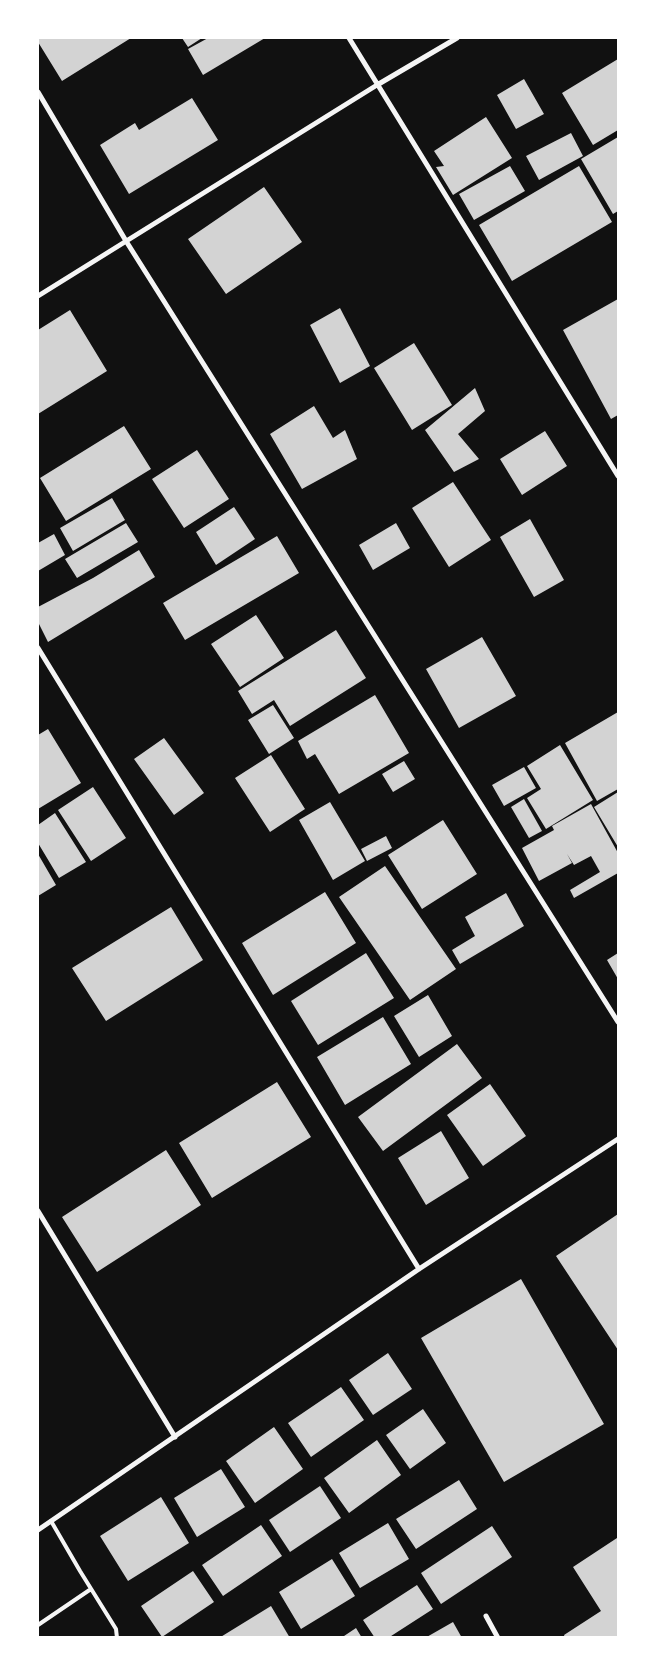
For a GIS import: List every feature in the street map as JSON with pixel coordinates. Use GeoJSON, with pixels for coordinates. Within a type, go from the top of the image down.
{"type":"FeatureCollection","features":[{"type":"Feature","properties":{"kind":"street"},"geometry":{"type":"LineString","coordinates":[[349,38],[618,476]]}},
{"type":"Feature","properties":{"kind":"street"},"geometry":{"type":"LineString","coordinates":[[38,296],[377,85],[458,38]]}},
{"type":"Feature","properties":{"kind":"street"},"geometry":{"type":"LineString","coordinates":[[38,92],[126,241],[618,1022]]}},
{"type":"Feature","properties":{"kind":"street"},"geometry":{"type":"LineString","coordinates":[[38,648],[419,1269]]}},
{"type":"Feature","properties":{"kind":"street"},"geometry":{"type":"LineString","coordinates":[[38,1530],[419,1269],[618,1139]]}},
{"type":"Feature","properties":{"kind":"street"},"geometry":{"type":"LineString","coordinates":[[38,1211],[175,1437]]}},
{"type":"Feature","properties":{"kind":"street"},"geometry":{"type":"LineString","coordinates":[[486,1616],[498,1638]]}},
{"type":"Feature","properties":{"kind":"lane"},"geometry":{"type":"LineString","coordinates":[[51,1521],[116,1629],[117,1638]]}},
{"type":"Feature","properties":{"kind":"lane"},"geometry":{"type":"LineString","coordinates":[[38,1625],[91,1589]]}},
{"type":"Feature","properties":{"kind":"building"},"geometry":{"type":"Polygon","coordinates":[[[38,38],[131,38],[62,81],[38,42],[38,38]]]}},
{"type":"Feature","properties":{"kind":"building"},"geometry":{"type":"Polygon","coordinates":[[[182,38],[202,38],[188,47],[182,38]]]}},
{"type":"Feature","properties":{"kind":"building"},"geometry":{"type":"Polygon","coordinates":[[[208,38],[265,38],[203,75],[188,49],[208,38]]]}},
{"type":"Feature","properties":{"kind":"building"},"geometry":{"type":"Polygon","coordinates":[[[618,59],[618,130],[593,145],[562,93],[618,59]]]}},
{"type":"Feature","properties":{"kind":"building"},"geometry":{"type":"Polygon","coordinates":[[[524,79],[544,114],[516,129],[497,95],[524,79]]]}},
{"type":"Feature","properties":{"kind":"building"},"geometry":{"type":"Polygon","coordinates":[[[192,98],[218,140],[129,194],[100,145],[135,123],[139,130],[192,98]]]}},
{"type":"Feature","properties":{"kind":"building"},"geometry":{"type":"Polygon","coordinates":[[[486,117],[512,158],[453,195],[436,167],[444,166],[434,151],[486,117]]]}},
{"type":"Feature","properties":{"kind":"building"},"geometry":{"type":"Polygon","coordinates":[[[571,133],[583,156],[539,180],[526,156],[571,133]]]}},
{"type":"Feature","properties":{"kind":"building"},"geometry":{"type":"Polygon","coordinates":[[[618,137],[618,211],[613,214],[581,159],[618,137]]]}},
{"type":"Feature","properties":{"kind":"building"},"geometry":{"type":"Polygon","coordinates":[[[510,166],[525,191],[474,220],[459,194],[510,166]]]}},
{"type":"Feature","properties":{"kind":"building"},"geometry":{"type":"Polygon","coordinates":[[[579,166],[612,222],[512,281],[479,225],[579,166]]]}},
{"type":"Feature","properties":{"kind":"building"},"geometry":{"type":"Polygon","coordinates":[[[264,187],[302,242],[226,294],[188,239],[264,187]]]}},
{"type":"Feature","properties":{"kind":"building"},"geometry":{"type":"Polygon","coordinates":[[[618,299],[618,415],[611,419],[563,330],[618,299]]]}},
{"type":"Feature","properties":{"kind":"building"},"geometry":{"type":"Polygon","coordinates":[[[340,308],[370,366],[340,383],[310,325],[340,308]]]}},
{"type":"Feature","properties":{"kind":"building"},"geometry":{"type":"Polygon","coordinates":[[[70,310],[107,371],[38,414],[38,330],[70,310]]]}},
{"type":"Feature","properties":{"kind":"building"},"geometry":{"type":"Polygon","coordinates":[[[414,343],[452,405],[412,430],[374,368],[414,343]]]}},
{"type":"Feature","properties":{"kind":"building"},"geometry":{"type":"Polygon","coordinates":[[[475,388],[485,411],[458,434],[479,459],[454,472],[425,430],[475,388]]]}},
{"type":"Feature","properties":{"kind":"building"},"geometry":{"type":"Polygon","coordinates":[[[314,406],[333,438],[345,430],[357,459],[302,489],[270,434],[314,406]]]}},
{"type":"Feature","properties":{"kind":"building"},"geometry":{"type":"Polygon","coordinates":[[[124,426],[151,469],[66,521],[40,478],[124,426]]]}},
{"type":"Feature","properties":{"kind":"building"},"geometry":{"type":"Polygon","coordinates":[[[545,431],[567,466],[522,495],[500,459],[545,431]]]}},
{"type":"Feature","properties":{"kind":"building"},"geometry":{"type":"Polygon","coordinates":[[[197,450],[229,499],[184,528],[152,479],[197,450]]]}},
{"type":"Feature","properties":{"kind":"building"},"geometry":{"type":"Polygon","coordinates":[[[453,482],[491,540],[449,567],[412,508],[453,482]]]}},
{"type":"Feature","properties":{"kind":"building"},"geometry":{"type":"Polygon","coordinates":[[[112,498],[125,520],[73,551],[60,528],[112,498]]]}},
{"type":"Feature","properties":{"kind":"building"},"geometry":{"type":"Polygon","coordinates":[[[234,507],[255,539],[216,565],[196,532],[234,507]]]}},
{"type":"Feature","properties":{"kind":"building"},"geometry":{"type":"Polygon","coordinates":[[[530,519],[564,580],[534,597],[500,537],[530,519]]]}},
{"type":"Feature","properties":{"kind":"building"},"geometry":{"type":"Polygon","coordinates":[[[126,523],[138,542],[77,578],[65,559],[126,523]]]}},
{"type":"Feature","properties":{"kind":"building"},"geometry":{"type":"Polygon","coordinates":[[[396,523],[410,548],[373,570],[359,545],[396,523]]]}},
{"type":"Feature","properties":{"kind":"building"},"geometry":{"type":"Polygon","coordinates":[[[54,534],[65,555],[38,571],[38,543],[54,534]]]}},
{"type":"Feature","properties":{"kind":"building"},"geometry":{"type":"Polygon","coordinates":[[[277,536],[299,573],[185,640],[163,603],[277,536]]]}},
{"type":"Feature","properties":{"kind":"building"},"geometry":{"type":"Polygon","coordinates":[[[139,550],[155,577],[48,642],[38,622],[38,607],[93,578],[139,550]]]}},
{"type":"Feature","properties":{"kind":"building"},"geometry":{"type":"Polygon","coordinates":[[[256,615],[284,658],[240,687],[211,644],[256,615]]]}},
{"type":"Feature","properties":{"kind":"building"},"geometry":{"type":"Polygon","coordinates":[[[336,630],[366,678],[290,726],[274,700],[252,714],[238,691],[336,630]]]}},
{"type":"Feature","properties":{"kind":"building"},"geometry":{"type":"Polygon","coordinates":[[[482,637],[516,696],[459,728],[426,669],[482,637]]]}},
{"type":"Feature","properties":{"kind":"building"},"geometry":{"type":"Polygon","coordinates":[[[375,695],[409,753],[339,794],[315,754],[307,759],[298,741],[375,695]]]}},
{"type":"Feature","properties":{"kind":"building"},"geometry":{"type":"Polygon","coordinates":[[[273,705],[294,738],[269,754],[248,720],[273,705]]]}},
{"type":"Feature","properties":{"kind":"building"},"geometry":{"type":"Polygon","coordinates":[[[618,712],[618,789],[597,801],[565,743],[618,712]]]}},
{"type":"Feature","properties":{"kind":"building"},"geometry":{"type":"Polygon","coordinates":[[[48,729],[81,783],[38,809],[38,735],[48,729]]]}},
{"type":"Feature","properties":{"kind":"building"},"geometry":{"type":"Polygon","coordinates":[[[164,738],[204,793],[174,815],[134,759],[164,738]]]}},
{"type":"Feature","properties":{"kind":"building"},"geometry":{"type":"Polygon","coordinates":[[[560,745],[593,800],[546,829],[527,798],[541,789],[527,766],[560,745]]]}},
{"type":"Feature","properties":{"kind":"building"},"geometry":{"type":"Polygon","coordinates":[[[271,755],[305,809],[270,832],[235,778],[271,755]]]}},
{"type":"Feature","properties":{"kind":"building"},"geometry":{"type":"Polygon","coordinates":[[[404,761],[415,779],[393,792],[382,774],[404,761]]]}},
{"type":"Feature","properties":{"kind":"building"},"geometry":{"type":"Polygon","coordinates":[[[524,767],[536,788],[504,806],[492,785],[524,767]]]}},
{"type":"Feature","properties":{"kind":"building"},"geometry":{"type":"Polygon","coordinates":[[[93,787],[126,838],[91,861],[58,810],[93,787]]]}},
{"type":"Feature","properties":{"kind":"building"},"geometry":{"type":"Polygon","coordinates":[[[618,792],[618,847],[594,807],[618,792]]]}},
{"type":"Feature","properties":{"kind":"building"},"geometry":{"type":"Polygon","coordinates":[[[524,799],[542,831],[529,838],[511,807],[524,799]]]}},
{"type":"Feature","properties":{"kind":"building"},"geometry":{"type":"Polygon","coordinates":[[[330,802],[365,861],[333,880],[299,820],[330,802]]]}},
{"type":"Feature","properties":{"kind":"building"},"geometry":{"type":"Polygon","coordinates":[[[591,804],[618,853],[618,873],[574,898],[570,890],[600,872],[591,856],[574,865],[567,854],[572,863],[539,881],[522,848],[554,830],[552,826],[591,804]]]}},
{"type":"Feature","properties":{"kind":"building"},"geometry":{"type":"Polygon","coordinates":[[[55,813],[86,862],[59,878],[38,843],[38,825],[55,813]]]}},
{"type":"Feature","properties":{"kind":"building"},"geometry":{"type":"Polygon","coordinates":[[[443,820],[477,874],[422,909],[388,855],[443,820]]]}},
{"type":"Feature","properties":{"kind":"building"},"geometry":{"type":"Polygon","coordinates":[[[386,836],[392,848],[367,861],[361,849],[386,836]]]}},
{"type":"Feature","properties":{"kind":"building"},"geometry":{"type":"Polygon","coordinates":[[[38,854],[56,885],[38,896],[38,854]]]}},
{"type":"Feature","properties":{"kind":"building"},"geometry":{"type":"Polygon","coordinates":[[[385,866],[456,969],[410,1000],[339,897],[385,866]]]}},
{"type":"Feature","properties":{"kind":"building"},"geometry":{"type":"Polygon","coordinates":[[[325,892],[356,943],[273,995],[242,943],[325,892]]]}},
{"type":"Feature","properties":{"kind":"building"},"geometry":{"type":"Polygon","coordinates":[[[506,893],[524,926],[460,964],[452,950],[475,936],[465,917],[506,893]]]}},
{"type":"Feature","properties":{"kind":"building"},"geometry":{"type":"Polygon","coordinates":[[[171,907],[203,960],[106,1021],[72,968],[171,907]]]}},
{"type":"Feature","properties":{"kind":"building"},"geometry":{"type":"Polygon","coordinates":[[[366,953],[394,998],[318,1045],[291,1001],[366,953]]]}},
{"type":"Feature","properties":{"kind":"building"},"geometry":{"type":"Polygon","coordinates":[[[618,953],[618,979],[607,960],[618,953]]]}},
{"type":"Feature","properties":{"kind":"building"},"geometry":{"type":"Polygon","coordinates":[[[428,995],[452,1036],[419,1057],[394,1016],[428,995]]]}},
{"type":"Feature","properties":{"kind":"building"},"geometry":{"type":"Polygon","coordinates":[[[383,1017],[411,1064],[345,1105],[317,1057],[383,1017]]]}},
{"type":"Feature","properties":{"kind":"building"},"geometry":{"type":"Polygon","coordinates":[[[457,1044],[482,1078],[383,1151],[358,1117],[457,1044]]]}},
{"type":"Feature","properties":{"kind":"building"},"geometry":{"type":"Polygon","coordinates":[[[277,1082],[311,1137],[212,1198],[179,1143],[277,1082]]]}},
{"type":"Feature","properties":{"kind":"building"},"geometry":{"type":"Polygon","coordinates":[[[490,1084],[526,1136],[483,1166],[447,1115],[490,1084]]]}},
{"type":"Feature","properties":{"kind":"building"},"geometry":{"type":"Polygon","coordinates":[[[441,1131],[469,1178],[426,1205],[398,1158],[441,1131]]]}},
{"type":"Feature","properties":{"kind":"building"},"geometry":{"type":"Polygon","coordinates":[[[166,1150],[201,1205],[97,1272],[62,1217],[166,1150]]]}},
{"type":"Feature","properties":{"kind":"building"},"geometry":{"type":"Polygon","coordinates":[[[618,1214],[618,1350],[556,1256],[618,1214]]]}},
{"type":"Feature","properties":{"kind":"building"},"geometry":{"type":"Polygon","coordinates":[[[521,1279],[604,1424],[504,1482],[421,1338],[521,1279]]]}},
{"type":"Feature","properties":{"kind":"building"},"geometry":{"type":"Polygon","coordinates":[[[388,1353],[412,1389],[373,1415],[349,1380],[388,1353]]]}},
{"type":"Feature","properties":{"kind":"building"},"geometry":{"type":"Polygon","coordinates":[[[341,1387],[364,1420],[311,1457],[288,1423],[341,1387]]]}},
{"type":"Feature","properties":{"kind":"building"},"geometry":{"type":"Polygon","coordinates":[[[423,1409],[446,1443],[410,1469],[386,1435],[423,1409]]]}},
{"type":"Feature","properties":{"kind":"building"},"geometry":{"type":"Polygon","coordinates":[[[274,1427],[303,1469],[255,1503],[226,1461],[274,1427]]]}},
{"type":"Feature","properties":{"kind":"building"},"geometry":{"type":"Polygon","coordinates":[[[377,1440],[401,1475],[349,1513],[324,1478],[377,1440]]]}},
{"type":"Feature","properties":{"kind":"building"},"geometry":{"type":"Polygon","coordinates":[[[221,1469],[245,1507],[197,1537],[174,1498],[221,1469]]]}},
{"type":"Feature","properties":{"kind":"building"},"geometry":{"type":"Polygon","coordinates":[[[459,1480],[477,1509],[416,1549],[396,1519],[459,1480]]]}},
{"type":"Feature","properties":{"kind":"building"},"geometry":{"type":"Polygon","coordinates":[[[320,1486],[341,1518],[290,1552],[269,1520],[320,1486]]]}},
{"type":"Feature","properties":{"kind":"building"},"geometry":{"type":"Polygon","coordinates":[[[161,1497],[189,1543],[128,1581],[100,1536],[161,1497]]]}},
{"type":"Feature","properties":{"kind":"building"},"geometry":{"type":"Polygon","coordinates":[[[388,1523],[409,1559],[360,1588],[339,1553],[388,1523]]]}},
{"type":"Feature","properties":{"kind":"building"},"geometry":{"type":"Polygon","coordinates":[[[261,1525],[282,1556],[223,1596],[202,1565],[261,1525]]]}},
{"type":"Feature","properties":{"kind":"building"},"geometry":{"type":"Polygon","coordinates":[[[492,1526],[512,1557],[441,1604],[421,1573],[492,1526]]]}},
{"type":"Feature","properties":{"kind":"building"},"geometry":{"type":"Polygon","coordinates":[[[617,1538],[618,1638],[565,1638],[564,1635],[601,1611],[573,1567],[617,1538]]]}},
{"type":"Feature","properties":{"kind":"building"},"geometry":{"type":"Polygon","coordinates":[[[332,1559],[355,1596],[301,1629],[279,1592],[332,1559]]]}},
{"type":"Feature","properties":{"kind":"building"},"geometry":{"type":"Polygon","coordinates":[[[193,1571],[214,1602],[162,1637],[141,1606],[193,1571]]]}},
{"type":"Feature","properties":{"kind":"building"},"geometry":{"type":"Polygon","coordinates":[[[417,1585],[433,1609],[388,1638],[375,1638],[363,1620],[417,1585]]]}},
{"type":"Feature","properties":{"kind":"building"},"geometry":{"type":"Polygon","coordinates":[[[271,1606],[290,1638],[219,1638],[271,1606]]]}},
{"type":"Feature","properties":{"kind":"building"},"geometry":{"type":"Polygon","coordinates":[[[453,1622],[462,1638],[425,1638],[453,1622]]]}},
{"type":"Feature","properties":{"kind":"building"},"geometry":{"type":"Polygon","coordinates":[[[356,1628],[362,1638],[341,1638],[356,1628]]]}}]}
